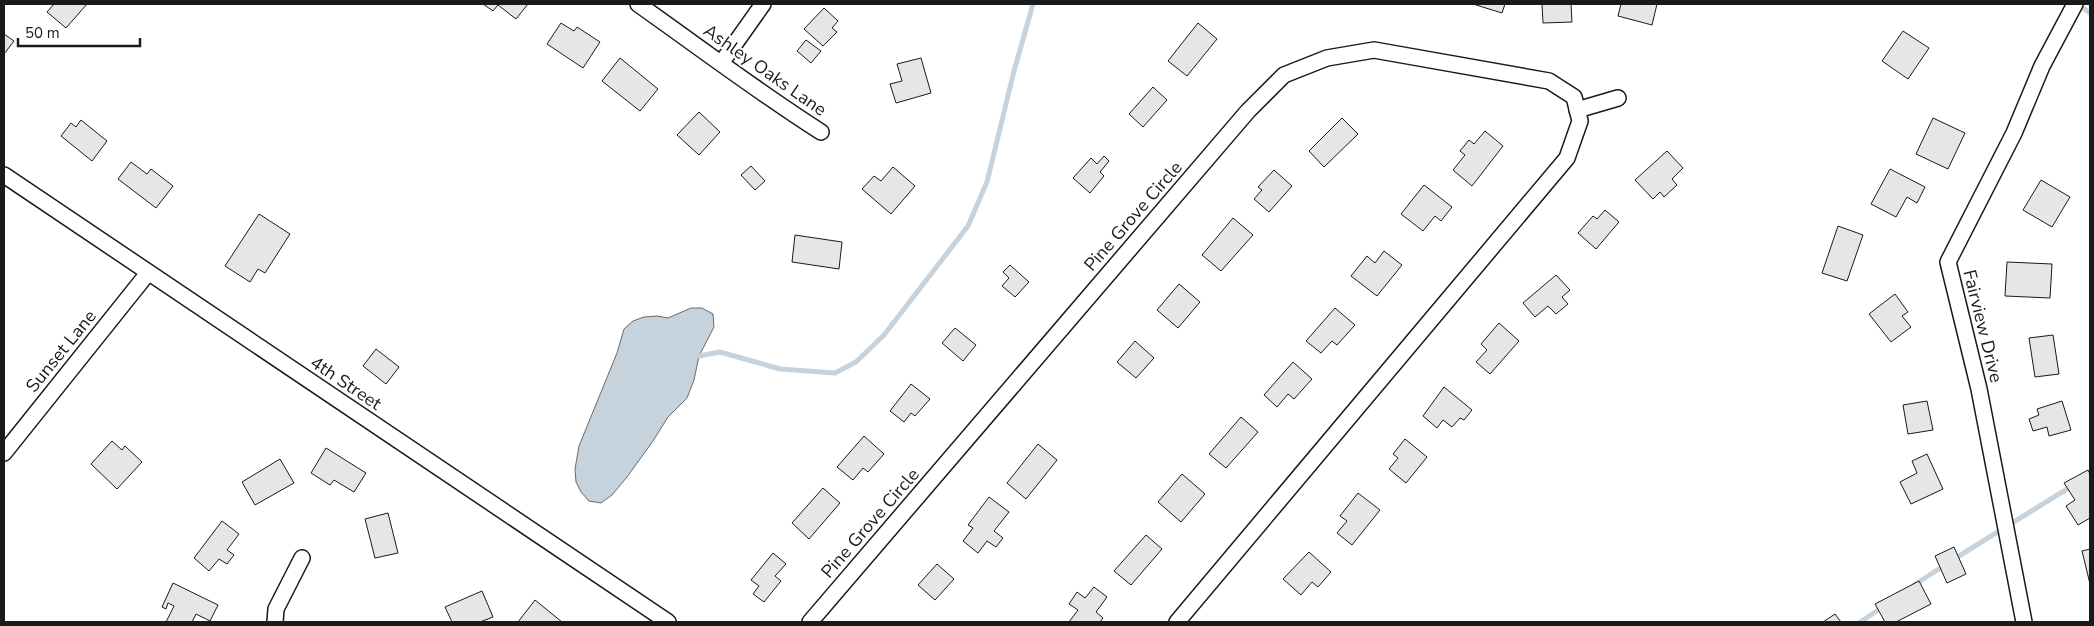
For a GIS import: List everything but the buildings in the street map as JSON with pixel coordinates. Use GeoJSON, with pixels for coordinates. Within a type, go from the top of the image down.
{"type":"FeatureCollection","features":[{"type":"Feature","properties":{"kind":"street","name":"Ashley Oaks Lane"},"geometry":{"type":"LineString","coordinates":[[638,4],[722,62],[769,99],[822,132]]}},
{"type":"Feature","properties":{"kind":"street"},"geometry":{"type":"LineString","coordinates":[[722,62],[763,4]]}},
{"type":"Feature","properties":{"kind":"street","name":"Fairview Drive"},"geometry":{"type":"LineString","coordinates":[[2024,622],[1979,389],[1948,262],[2014,133],[2042,66],[2075,4]]}},
{"type":"Feature","properties":{"kind":"street","name":"Pine Grove Circle"},"geometry":{"type":"LineString","coordinates":[[810,622],[1248,111],[1284,75],[1327,58],[1374,50],[1548,81],[1574,97],[1577,110]]}},
{"type":"Feature","properties":{"kind":"street"},"geometry":{"type":"LineString","coordinates":[[1177,622],[1567,158],[1580,121],[1577,110],[1618,98]]}},
{"type":"Feature","properties":{"kind":"street","name":"4th Street"},"geometry":{"type":"LineString","coordinates":[[4,175],[668,622]]}},
{"type":"Feature","properties":{"kind":"street","name":"Sunset Lane"},"geometry":{"type":"LineString","coordinates":[[4,453],[148,273]]}},
{"type":"Feature","properties":{"kind":"street"},"geometry":{"type":"LineString","coordinates":[[275,622],[276,610],[302,558]]}},
{"type":"Feature","properties":{"kind":"shaded area"},"geometry":{"type":"Polygon","coordinates":[[[691,308],[702,308],[713,314],[714,327],[699,356],[694,380],[687,398],[668,417],[653,441],[612,495],[601,503],[589,501],[581,492],[576,482],[575,469],[579,446],[617,353],[624,329],[633,321],[644,317],[657,316],[668,318],[691,308]]]}},
{"type":"Feature","properties":{"kind":"waterway"},"geometry":{"type":"LineString","coordinates":[[699,356],[720,352],[780,369],[835,373],[856,362],[884,335],[968,226],[987,182],[1014,71],[1033,4]]}},
{"type":"Feature","properties":{"kind":"waterway"},"geometry":{"type":"LineString","coordinates":[[2078,4],[2090,13]]}},
{"type":"Feature","properties":{"kind":"waterway"},"geometry":{"type":"LineString","coordinates":[[1954,559],[2072,486]]}},
{"type":"Feature","properties":{"kind":"waterway"},"geometry":{"type":"LineString","coordinates":[[1914,585],[1945,565]]}},
{"type":"Feature","properties":{"kind":"waterway"},"geometry":{"type":"LineString","coordinates":[[1860,622],[1883,607]]}}]}
